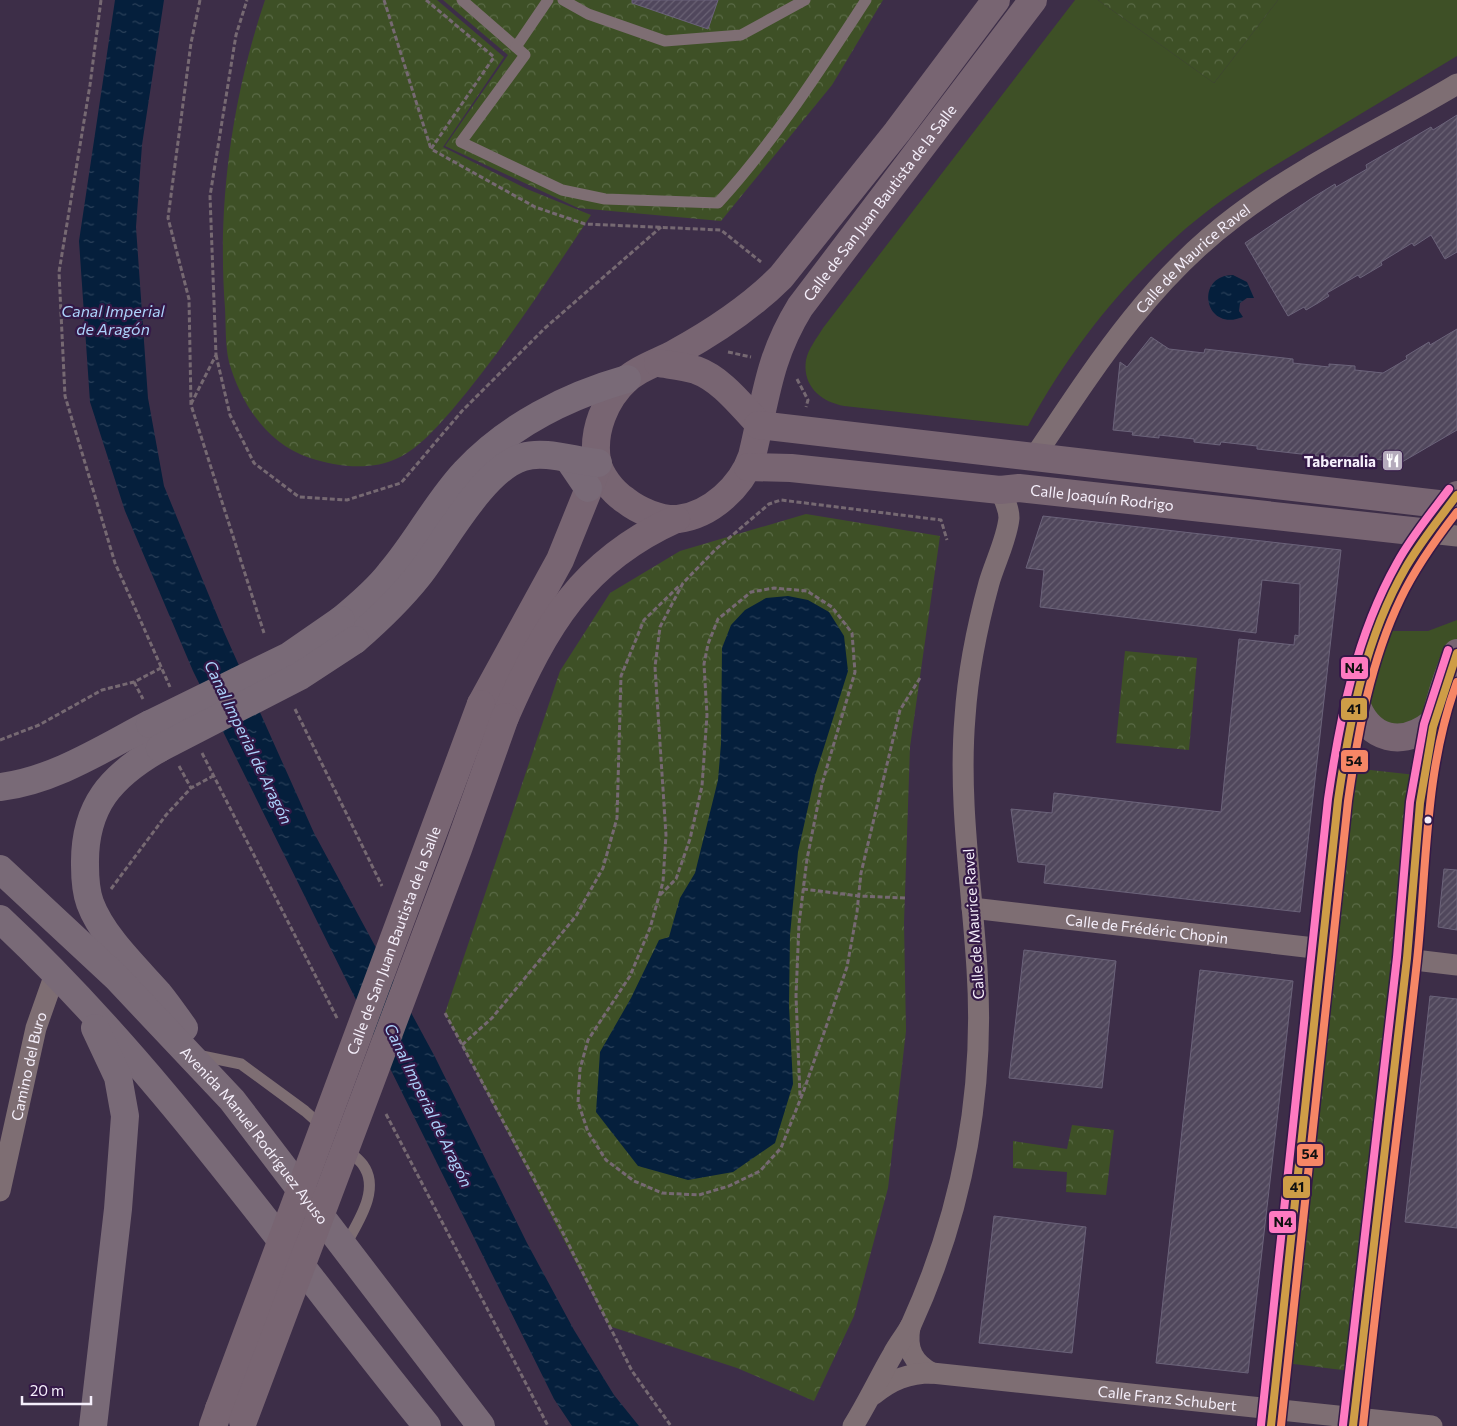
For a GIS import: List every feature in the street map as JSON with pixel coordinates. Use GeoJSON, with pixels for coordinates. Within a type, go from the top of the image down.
{"type":"FeatureCollection","features":[{"type":"Feature","properties":{"kind":"highway"},"geometry":{"type":"LineString","coordinates":[[348,630],[360,606],[390,573],[456,482],[492,446],[524,423],[554,407],[606,384],[628,379]]}},
{"type":"Feature","properties":{"kind":"highway"},"geometry":{"type":"LineString","coordinates":[[0,787],[38,778],[155,736],[300,676],[348,630],[390,608],[418,576],[479,492],[498,470],[521,457],[533,454],[569,460],[595,472]]}},
{"type":"Feature","properties":{"kind":"highway"},"geometry":{"type":"LineString","coordinates":[[155,736],[135,762],[110,783],[95,808],[88,828],[85,851],[85,878],[90,903],[109,934],[161,996],[232,1100]]}},
{"type":"Feature","properties":{"kind":"highway","name":"Avenida Manuel Rodríguez Ayuso"},"geometry":{"type":"LineString","coordinates":[[0,869],[116,977],[232,1100],[481,1426]]}},
{"type":"Feature","properties":{"kind":"highway"},"geometry":{"type":"LineString","coordinates":[[0,919],[82,1002],[153,1079],[427,1426]]}},
{"type":"Feature","properties":{"kind":"highway"},"geometry":{"type":"LineString","coordinates":[[82,1002],[118,1077],[125,1116],[118,1209],[93,1426]]}},
{"type":"Feature","properties":{"kind":"main road","name":"Calle de San Juan Bautista de la Salle"},"geometry":{"type":"LineString","coordinates":[[658,363],[735,316],[760,298],[781,277],[890,140],[979,12],[996,0]]}},
{"type":"Feature","properties":{"kind":"main road","name":"Calle de San Juan Bautista de la Salle"},"geometry":{"type":"LineString","coordinates":[[758,424],[776,352],[800,307],[1033,0]]}},
{"type":"Feature","properties":{"kind":"main road"},"geometry":{"type":"LineString","coordinates":[[658,363],[696,370],[712,378],[758,424],[748,467],[735,486],[718,502],[697,513],[676,519],[654,515],[631,504],[595,472],[596,438],[602,414],[628,379],[658,363]]}},
{"type":"Feature","properties":{"kind":"main road","name":"Calle Joaquín Rodrigo"},"geometry":{"type":"LineString","coordinates":[[758,424],[1021,477],[1430,533]]}},
{"type":"Feature","properties":{"kind":"main road","name":"Calle Joaquín Rodrigo"},"geometry":{"type":"LineString","coordinates":[[748,467],[1021,477],[1454,502]]}},
{"type":"Feature","properties":{"kind":"main road","name":"Calle de San Juan Bautista de la Salle"},"geometry":{"type":"LineString","coordinates":[[229,1420],[481,704],[560,560],[595,472]]}},
{"type":"Feature","properties":{"kind":"main road"},"geometry":{"type":"LineString","coordinates":[[1272,1418],[1340,790],[1355,701],[1385,613],[1406,567],[1454,502]]}},
{"type":"Feature","properties":{"kind":"main road","name":"Calle de San Juan Bautista de la Salle"},"geometry":{"type":"LineString","coordinates":[[229,1420],[458,849],[505,717],[538,649],[562,609],[606,560],[653,529],[676,519]]}},
{"type":"Feature","properties":{"kind":"main road"},"geometry":{"type":"LineString","coordinates":[[1354,1422],[1406,959],[1426,759],[1434,722],[1457,653]]}},
{"type":"Feature","properties":{"kind":"main road"},"geometry":{"type":"LineString","coordinates":[[1355,701],[1366,723],[1376,732],[1386,736],[1395,738],[1414,735],[1434,722]]}},
{"type":"Feature","properties":{"kind":"street","name":"Calle de Maurice Ravel"},"geometry":{"type":"LineString","coordinates":[[853,1426],[872,1395],[892,1355],[910,1327],[937,1259],[954,1206],[968,1144],[976,1092],[978,990],[963,761],[964,719],[970,667],[979,622],[1021,477],[1094,366],[1125,324],[1196,249],[1234,217],[1290,179],[1457,84]]}},
{"type":"Feature","properties":{"kind":"street","name":"Calle Joaquín Rodrigo"},"geometry":{"type":"LineString","coordinates":[[1430,533],[1457,536]]}},
{"type":"Feature","properties":{"kind":"street","name":"Calle de Frédéric Chopin"},"geometry":{"type":"LineString","coordinates":[[972,908],[1323,949]]}},
{"type":"Feature","properties":{"kind":"street"},"geometry":{"type":"LineString","coordinates":[[1406,959],[1457,965]]}},
{"type":"Feature","properties":{"kind":"street","name":"Camino del Buro"},"geometry":{"type":"LineString","coordinates":[[0,1191],[36,1028],[55,974]]}},
{"type":"Feature","properties":{"kind":"street","name":"Calle de Maurice Ravel"},"geometry":{"type":"LineString","coordinates":[[910,1327],[909,1344],[914,1360]]}},
{"type":"Feature","properties":{"kind":"street","name":"Calle Franz Schubert"},"geometry":{"type":"LineString","coordinates":[[914,1360],[921,1367],[932,1373]]}},
{"type":"Feature","properties":{"kind":"street","name":"Calle Franz Schubert"},"geometry":{"type":"LineString","coordinates":[[872,1395],[893,1380],[904,1376],[932,1373],[1272,1418],[1432,1426]]}},
{"type":"Feature","properties":{"kind":"lane"},"geometry":{"type":"LineString","coordinates":[[462,0],[525,55],[461,142],[562,190],[605,199],[718,203],[739,180],[827,59],[866,0]]}},
{"type":"Feature","properties":{"kind":"lane"},"geometry":{"type":"LineString","coordinates":[[516,47],[548,0]]}},
{"type":"Feature","properties":{"kind":"lane"},"geometry":{"type":"LineString","coordinates":[[563,0],[588,14],[665,41],[741,35],[805,0]]}},
{"type":"Feature","properties":{"kind":"lane"},"geometry":{"type":"LineString","coordinates":[[202,1056],[241,1064],[305,1110],[364,1165],[370,1183],[367,1202],[344,1247]]}},
{"type":"Feature","properties":{"kind":"path"},"geometry":{"type":"LineString","coordinates":[[200,0],[191,43],[168,218],[189,299],[191,405],[264,633]]}},
{"type":"Feature","properties":{"kind":"path"},"geometry":{"type":"LineString","coordinates":[[247,0],[236,36],[210,196],[216,355],[230,415],[254,463],[299,497],[347,500],[401,483],[462,411],[545,328],[661,228]]}},
{"type":"Feature","properties":{"kind":"path"},"geometry":{"type":"LineString","coordinates":[[384,0],[431,150],[536,207],[552,213],[585,224],[720,230],[768,267]]}},
{"type":"Feature","properties":{"kind":"path"},"geometry":{"type":"LineString","coordinates":[[426,0],[494,58],[431,150]]}},
{"type":"Feature","properties":{"kind":"path"},"geometry":{"type":"LineString","coordinates":[[726,352],[752,358]]}},
{"type":"Feature","properties":{"kind":"path"},"geometry":{"type":"LineString","coordinates":[[191,405],[216,355]]}},
{"type":"Feature","properties":{"kind":"path"},"geometry":{"type":"LineString","coordinates":[[801,503],[802,495]]}},
{"type":"Feature","properties":{"kind":"path"},"geometry":{"type":"LineString","coordinates":[[462,1045],[492,1018],[565,930],[576,916],[603,868],[616,818],[621,676],[644,620],[715,550],[768,504],[781,500],[941,520],[946,540]]}},
{"type":"Feature","properties":{"kind":"path"},"geometry":{"type":"LineString","coordinates":[[682,583],[660,627],[655,667],[666,835],[663,882],[650,928],[630,976],[588,1040],[580,1069],[578,1102],[588,1132],[606,1160],[634,1181],[662,1193],[699,1195],[729,1186],[760,1170],[781,1148],[847,967],[861,873],[900,710],[920,678]]}},
{"type":"Feature","properties":{"kind":"path"},"geometry":{"type":"LineString","coordinates":[[659,896],[676,880],[690,839],[702,786],[707,715],[704,664],[708,644],[718,619],[750,592],[774,588],[807,591],[832,607],[852,633],[856,672],[822,784],[803,889],[796,996],[800,1099]]}},
{"type":"Feature","properties":{"kind":"path"},"geometry":{"type":"LineString","coordinates":[[0,740],[39,725],[102,690],[134,682],[161,668]]}},
{"type":"Feature","properties":{"kind":"path"},"geometry":{"type":"LineString","coordinates":[[295,709],[382,886]]}},
{"type":"Feature","properties":{"kind":"path"},"geometry":{"type":"LineString","coordinates":[[90,903],[110,890],[166,815],[191,788],[213,776]]}},
{"type":"Feature","properties":{"kind":"path"},"geometry":{"type":"LineString","coordinates":[[803,889],[859,896],[905,898]]}},
{"type":"Feature","properties":{"kind":"path"},"geometry":{"type":"LineString","coordinates":[[445,1013],[562,1231],[632,1371],[671,1426]]}},
{"type":"Feature","properties":{"kind":"green space"},"geometry":{"type":"Polygon","coordinates":[[[265,0],[437,0],[504,57],[443,147],[527,189],[591,215],[524,314],[452,410],[427,437],[405,454],[377,465],[331,464],[295,452],[281,443],[269,433],[249,407],[234,378],[229,362],[226,342],[223,269],[225,191],[236,113],[253,37],[265,0]]]}},
{"type":"Feature","properties":{"kind":"green space"},"geometry":{"type":"Polygon","coordinates":[[[443,0],[883,0],[832,85],[721,221],[578,208],[445,146],[508,55],[443,0]]]}},
{"type":"Feature","properties":{"kind":"green space"},"geometry":{"type":"Polygon","coordinates":[[[1075,0],[1098,0],[1214,83],[1278,0],[1457,0],[1457,56],[1266,171],[1191,224],[1131,281],[1093,326],[1059,375],[1028,426],[844,406],[821,397],[810,385],[807,378],[806,360],[823,328],[1075,0]]]}},
{"type":"Feature","properties":{"kind":"green space"},"geometry":{"type":"Polygon","coordinates":[[[1098,0],[1278,0],[1214,83],[1098,0]]]}},
{"type":"Feature","properties":{"kind":"green space"},"geometry":{"type":"Polygon","coordinates":[[[806,514],[940,536],[910,747],[904,923],[906,1031],[888,1188],[854,1316],[814,1401],[737,1368],[609,1326],[445,1013],[560,671],[610,593],[680,551],[806,514]]]}},
{"type":"Feature","properties":{"kind":"green space"},"geometry":{"type":"Polygon","coordinates":[[[1457,620],[1457,638],[1422,723],[1379,726],[1365,690],[1384,631],[1428,631],[1457,620]]]}},
{"type":"Feature","properties":{"kind":"green space"},"geometry":{"type":"Polygon","coordinates":[[[1125,651],[1197,658],[1189,750],[1116,743],[1125,651]]]}},
{"type":"Feature","properties":{"kind":"green space"},"geometry":{"type":"Polygon","coordinates":[[[1352,768],[1416,775],[1350,1371],[1286,1363],[1352,768]]]}},
{"type":"Feature","properties":{"kind":"green space"},"geometry":{"type":"Polygon","coordinates":[[[1072,1125],[1114,1130],[1106,1195],[1066,1192],[1067,1172],[1013,1168],[1013,1141],[1067,1149],[1072,1125]]]}},
{"type":"Feature","properties":{"kind":"water","name":"Canal Imperial de Aragón"},"geometry":{"type":"Polygon","coordinates":[[[115,0],[164,0],[142,145],[136,227],[148,398],[164,486],[224,632],[314,833],[435,1057],[527,1243],[574,1330],[614,1395],[639,1426],[572,1426],[554,1399],[193,671],[125,511],[90,402],[79,241],[115,0]]]}},
{"type":"Feature","properties":{"kind":"water"},"geometry":{"type":"Polygon","coordinates":[[[1233,275],[1247,282],[1254,298],[1247,298],[1240,303],[1239,311],[1243,317],[1230,320],[1220,317],[1212,311],[1209,293],[1213,284],[1221,277],[1233,275]]]}},
{"type":"Feature","properties":{"kind":"water"},"geometry":{"type":"Polygon","coordinates":[[[788,596],[808,600],[829,612],[844,636],[848,671],[815,776],[798,852],[790,935],[789,1006],[793,1084],[775,1143],[733,1172],[688,1180],[638,1166],[596,1112],[600,1052],[631,998],[659,940],[669,937],[680,898],[695,873],[718,780],[721,744],[722,648],[731,625],[745,610],[766,598],[788,596]]]}},
{"type":"Feature","properties":{"kind":"building"},"geometry":{"type":"Polygon","coordinates":[[[632,0],[718,0],[708,29],[632,3],[632,0]]]}},
{"type":"Feature","properties":{"kind":"building"},"geometry":{"type":"Polygon","coordinates":[[[1457,115],[1457,252],[1445,259],[1431,235],[1414,246],[1412,243],[1381,262],[1382,265],[1360,278],[1358,275],[1327,293],[1329,296],[1306,310],[1304,307],[1288,316],[1245,243],[1335,184],[1336,187],[1367,169],[1366,165],[1431,127],[1433,130],[1457,115]]]}},
{"type":"Feature","properties":{"kind":"building"},"geometry":{"type":"Polygon","coordinates":[[[1457,329],[1457,430],[1402,462],[1345,456],[1345,459],[1257,449],[1257,446],[1221,442],[1220,445],[1194,442],[1194,439],[1159,435],[1159,438],[1132,435],[1133,432],[1113,430],[1120,362],[1127,367],[1151,337],[1169,349],[1204,353],[1205,349],[1293,359],[1293,363],[1329,367],[1329,364],[1355,366],[1355,370],[1383,373],[1407,359],[1406,356],[1429,342],[1430,345],[1457,329]]]}},
{"type":"Feature","properties":{"kind":"building"},"geometry":{"type":"Polygon","coordinates":[[[1043,516],[1341,550],[1300,912],[1044,883],[1046,865],[1018,862],[1011,809],[1052,813],[1054,793],[1221,812],[1239,639],[1294,645],[1295,635],[1299,636],[1300,584],[1262,580],[1256,633],[1040,607],[1044,570],[1026,568],[1043,516]]]}},
{"type":"Feature","properties":{"kind":"building"},"geometry":{"type":"Polygon","coordinates":[[[1444,869],[1457,870],[1457,930],[1438,927],[1444,869]]]}},
{"type":"Feature","properties":{"kind":"building"},"geometry":{"type":"Polygon","coordinates":[[[1024,950],[1116,961],[1102,1088],[1009,1078],[1024,950]]]}},
{"type":"Feature","properties":{"kind":"building"},"geometry":{"type":"Polygon","coordinates":[[[1200,970],[1293,981],[1248,1373],[1156,1363],[1200,970]]]}},
{"type":"Feature","properties":{"kind":"building"},"geometry":{"type":"Polygon","coordinates":[[[1430,996],[1457,999],[1457,1228],[1405,1222],[1430,996]]]}},
{"type":"Feature","properties":{"kind":"building"},"geometry":{"type":"Polygon","coordinates":[[[994,1216],[1086,1227],[1072,1353],[979,1343],[994,1216]]]}},
{"type":"Feature","properties":{"kind":"transit line","name":"N4"},"geometry":{"type":"LineString","coordinates":[[1261,1425],[1328,799],[1344,708],[1360,648],[1383,591],[1408,544],[1449,489]]}},
{"type":"Feature","properties":{"kind":"transit line","name":"41"},"geometry":{"type":"LineString","coordinates":[[1271,1426],[1338,800],[1348,739],[1361,680],[1380,622],[1392,594],[1418,548],[1457,495]]}},
{"type":"Feature","properties":{"kind":"transit line","name":"54"},"geometry":{"type":"LineString","coordinates":[[1281,1426],[1348,801],[1361,723],[1373,672],[1390,622],[1413,575],[1441,532],[1457,512]]}},
{"type":"Feature","properties":{"kind":"transit line","name":"N4"},"geometry":{"type":"LineString","coordinates":[[1343,1425],[1397,957],[1410,802],[1424,724],[1448,650]]}},
{"type":"Feature","properties":{"kind":"transit line","name":"41"},"geometry":{"type":"LineString","coordinates":[[1353,1426],[1407,958],[1420,803],[1433,727],[1457,653]]}},
{"type":"Feature","properties":{"kind":"transit line","name":"54"},"geometry":{"type":"LineString","coordinates":[[1363,1426],[1417,961],[1432,785],[1446,716],[1457,682]]}},
{"type":"Feature","properties":{"kind":"place","name":"Tabernalia"},"geometry":{"type":"Point","coordinates":[1392,461]}}]}
